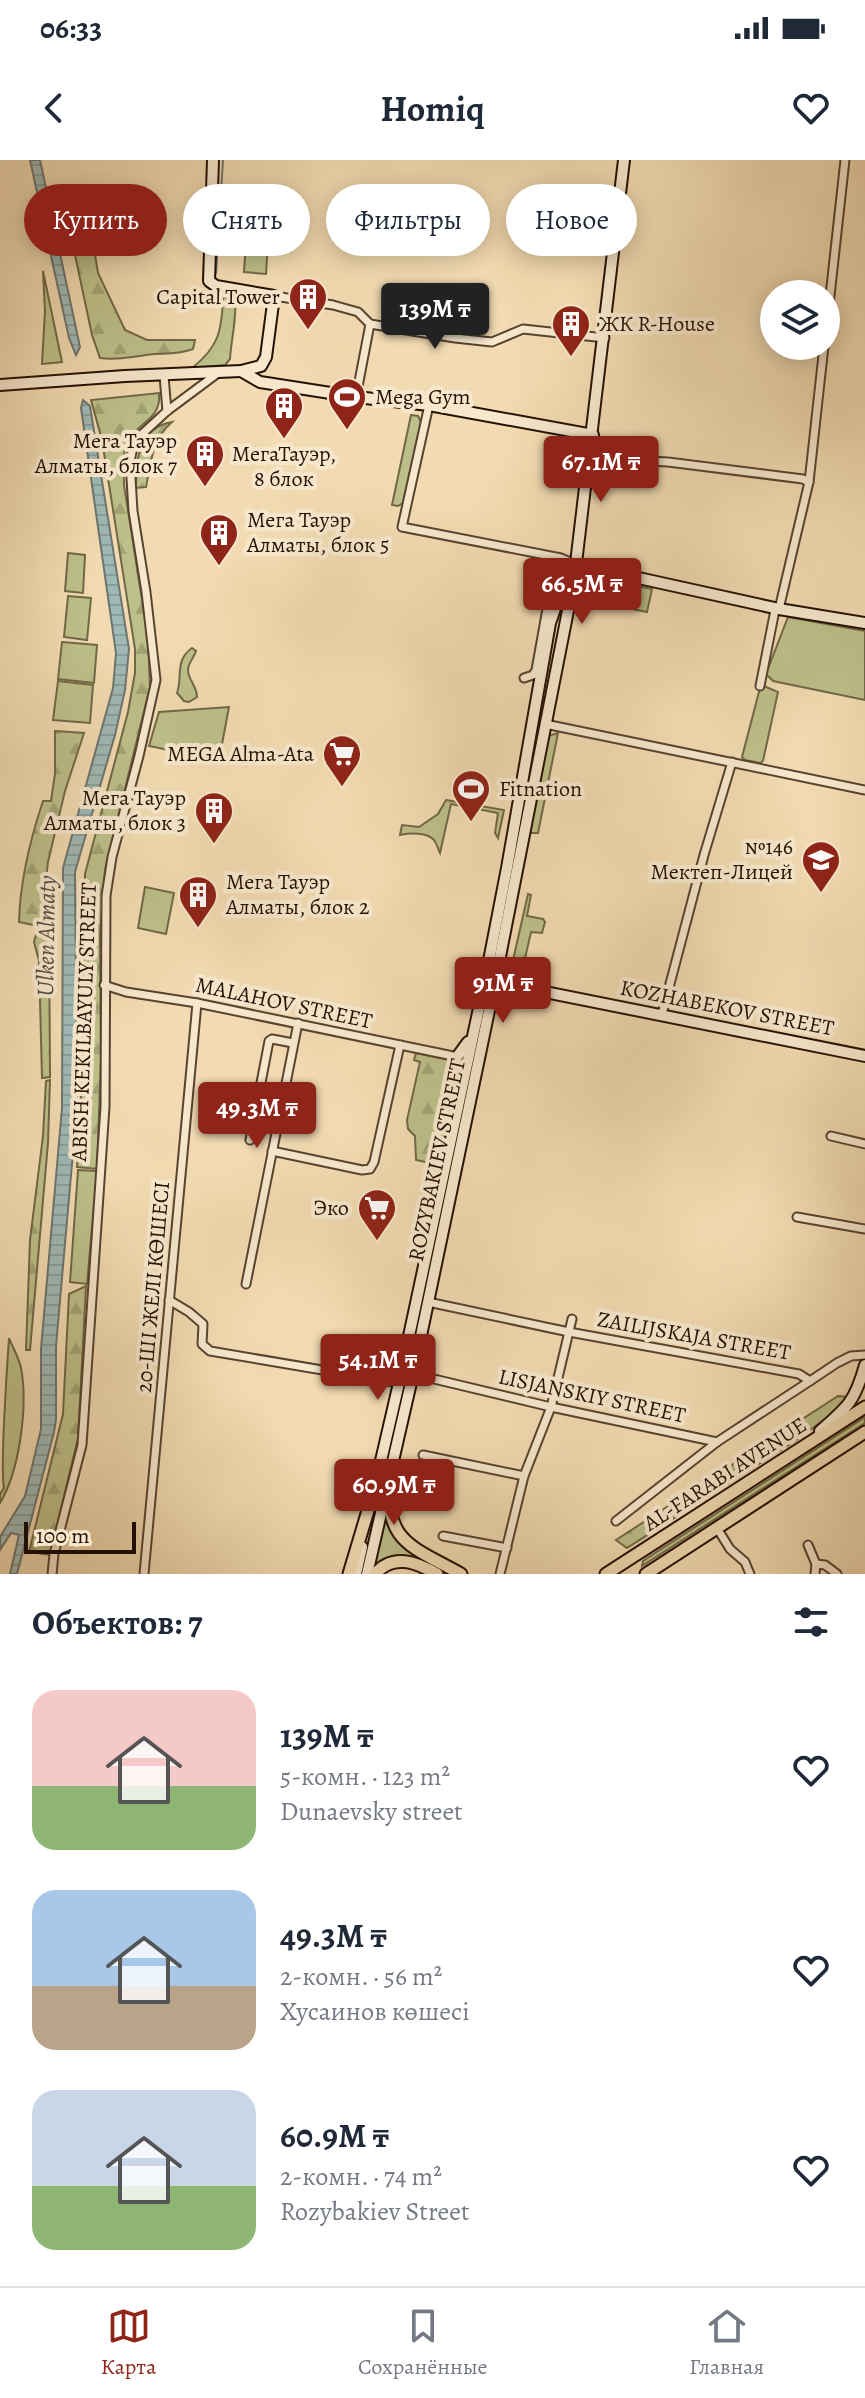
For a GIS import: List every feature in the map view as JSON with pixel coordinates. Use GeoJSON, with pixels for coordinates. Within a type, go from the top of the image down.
{"type":"FeatureCollection","features":[{"type":"Feature","properties":{"kind":"main road"},"geometry":{"type":"LineString","coordinates":[[0,386],[241,371],[261,366],[266,357],[274,296],[209,281],[213,160]]}},
{"type":"Feature","properties":{"kind":"main road","name":"ROZYBAKIEV STREET"},"geometry":{"type":"LineString","coordinates":[[367,1574],[428,1302],[468,1059],[467,1045],[481,994],[490,981],[550,623],[572,564],[593,435],[624,160]]}},
{"type":"Feature","properties":{"kind":"main road"},"geometry":{"type":"LineString","coordinates":[[241,371],[260,382],[429,405],[593,435]]}},
{"type":"Feature","properties":{"kind":"main road"},"geometry":{"type":"LineString","coordinates":[[572,564],[777,610],[865,623]]}},
{"type":"Feature","properties":{"kind":"main road","name":"ROZYBAKIEV STREET"},"geometry":{"type":"LineString","coordinates":[[372,1497],[468,1059],[490,981],[574,580],[572,564]]}},
{"type":"Feature","properties":{"kind":"main road","name":"KOZHABEKOV STREET"},"geometry":{"type":"LineString","coordinates":[[490,981],[865,1056]]}},
{"type":"Feature","properties":{"kind":"main road"},"geometry":{"type":"LineString","coordinates":[[797,1450],[845,1410],[857,1390],[865,1365]]}},
{"type":"Feature","properties":{"kind":"main road","name":"AL-FARABI AVENUE"},"geometry":{"type":"LineString","coordinates":[[606,1574],[865,1407]]}},
{"type":"Feature","properties":{"kind":"main road","name":"AL-FARABI AVENUE"},"geometry":{"type":"LineString","coordinates":[[646,1574],[865,1432]]}},
{"type":"Feature","properties":{"kind":"main road"},"geometry":{"type":"LineString","coordinates":[[390,1473],[389,1509],[399,1533],[418,1550],[461,1574]]}},
{"type":"Feature","properties":{"kind":"main road"},"geometry":{"type":"LineString","coordinates":[[349,1574],[372,1497]]}},
{"type":"Feature","properties":{"kind":"main road"},"geometry":{"type":"LineString","coordinates":[[356,1574],[372,1497]]}},
{"type":"Feature","properties":{"kind":"main road"},"geometry":{"type":"LineString","coordinates":[[375,1574],[385,1565],[402,1561],[417,1564],[437,1574]]}},
{"type":"Feature","properties":{"kind":"street"},"geometry":{"type":"LineString","coordinates":[[832,280],[845,160]]}},
{"type":"Feature","properties":{"kind":"street"},"geometry":{"type":"LineString","coordinates":[[274,296],[333,305],[358,312],[370,324],[444,337],[492,342],[523,329],[605,338]]}},
{"type":"Feature","properties":{"kind":"street"},"geometry":{"type":"LineString","coordinates":[[356,397],[370,324]]}},
{"type":"Feature","properties":{"kind":"street"},"geometry":{"type":"LineString","coordinates":[[760,686],[809,482],[822,360]]}},
{"type":"Feature","properties":{"kind":"street","name":"ABISH KEKILBAYULY STREET"},"geometry":{"type":"LineString","coordinates":[[52,1574],[54,1554],[82,1445],[105,1107],[106,896],[156,680],[133,511],[130,462],[133,447],[141,435],[167,411],[220,372]]}},
{"type":"Feature","properties":{"kind":"street"},"geometry":{"type":"LineString","coordinates":[[190,374],[193,392]]}},
{"type":"Feature","properties":{"kind":"street"},"geometry":{"type":"LineString","coordinates":[[161,376],[167,411]]}},
{"type":"Feature","properties":{"kind":"street"},"geometry":{"type":"LineString","coordinates":[[429,405],[402,527],[561,558],[572,564],[548,603],[536,670],[533,675],[524,678]]}},
{"type":"Feature","properties":{"kind":"street"},"geometry":{"type":"LineString","coordinates":[[590,458],[668,462],[809,482]]}},
{"type":"Feature","properties":{"kind":"street"},"geometry":{"type":"LineString","coordinates":[[545,724],[865,790]]}},
{"type":"Feature","properties":{"kind":"street"},"geometry":{"type":"LineString","coordinates":[[662,1014],[732,762]]}},
{"type":"Feature","properties":{"kind":"street","name":"MALAHOV STREET"},"geometry":{"type":"LineString","coordinates":[[104,985],[126,992],[197,1003],[468,1059]]}},
{"type":"Feature","properties":{"kind":"street","name":"20-ШІ ЖЕЛІ КӨШЕСІ"},"geometry":{"type":"LineString","coordinates":[[144,1574],[197,1003]]}},
{"type":"Feature","properties":{"kind":"street"},"geometry":{"type":"LineString","coordinates":[[246,1284],[298,1023]]}},
{"type":"Feature","properties":{"kind":"street"},"geometry":{"type":"LineString","coordinates":[[250,1140],[269,1041],[293,1043]]}},
{"type":"Feature","properties":{"kind":"street"},"geometry":{"type":"LineString","coordinates":[[272,1151],[362,1170],[370,1169],[400,1045]]}},
{"type":"Feature","properties":{"kind":"street"},"geometry":{"type":"LineString","coordinates":[[831,1136],[865,1144]]}},
{"type":"Feature","properties":{"kind":"street"},"geometry":{"type":"LineString","coordinates":[[797,1217],[865,1229]]}},
{"type":"Feature","properties":{"kind":"street"},"geometry":{"type":"LineString","coordinates":[[169,1300],[203,1324],[202,1344],[210,1351],[399,1383]]}},
{"type":"Feature","properties":{"kind":"street","name":"ZAILIJSKAJA STREET"},"geometry":{"type":"LineString","coordinates":[[428,1302],[569,1332],[799,1374],[810,1381]]}},
{"type":"Feature","properties":{"kind":"street"},"geometry":{"type":"LineString","coordinates":[[500,1574],[524,1476],[551,1407],[572,1319]]}},
{"type":"Feature","properties":{"kind":"street"},"geometry":{"type":"LineString","coordinates":[[616,1521],[717,1442],[837,1363],[851,1356],[865,1355]]}},
{"type":"Feature","properties":{"kind":"street","name":"LISJANSKIY STREET"},"geometry":{"type":"LineString","coordinates":[[413,1374],[717,1442]]}},
{"type":"Feature","properties":{"kind":"street"},"geometry":{"type":"LineString","coordinates":[[423,1455],[524,1476]]}},
{"type":"Feature","properties":{"kind":"street"},"geometry":{"type":"LineString","coordinates":[[717,1528],[730,1549],[745,1562],[750,1574]]}},
{"type":"Feature","properties":{"kind":"street"},"geometry":{"type":"LineString","coordinates":[[443,1536],[507,1548]]}},
{"type":"Feature","properties":{"kind":"street"},"geometry":{"type":"LineString","coordinates":[[808,1545],[816,1564],[815,1574]]}},
{"type":"Feature","properties":{"kind":"street"},"geometry":{"type":"LineString","coordinates":[[816,1564],[825,1565],[837,1574]]}},
{"type":"Feature","properties":{"kind":"green space"},"geometry":{"type":"Polygon","coordinates":[[[75,256],[95,256],[98,273],[125,330],[147,340],[195,340],[193,349],[180,352],[100,358],[75,256]]]}},
{"type":"Feature","properties":{"kind":"green space"},"geometry":{"type":"Polygon","coordinates":[[[245,256],[267,256],[266,274],[244,272],[245,256]]]}},
{"type":"Feature","properties":{"kind":"green space"},"geometry":{"type":"Polygon","coordinates":[[[43,271],[62,362],[42,364],[45,311],[43,271]]]}},
{"type":"Feature","properties":{"kind":"green space"},"geometry":{"type":"Polygon","coordinates":[[[223,297],[235,299],[230,359],[225,365],[192,368],[208,353],[217,337],[223,297]]]}},
{"type":"Feature","properties":{"kind":"green space"},"geometry":{"type":"Polygon","coordinates":[[[159,393],[156,410],[130,438],[124,455],[124,485],[148,638],[150,687],[105,870],[100,936],[101,1059],[97,1169],[77,1167],[83,1057],[85,874],[128,712],[135,673],[135,649],[102,440],[91,400],[159,393]]]}},
{"type":"Feature","properties":{"kind":"green space"},"geometry":{"type":"Polygon","coordinates":[[[411,415],[418,416],[421,422],[403,503],[392,505],[411,415]]]}},
{"type":"Feature","properties":{"kind":"green space"},"geometry":{"type":"Polygon","coordinates":[[[172,422],[156,443],[146,487],[136,488],[141,446],[152,431],[172,422]]]}},
{"type":"Feature","properties":{"kind":"green space"},"geometry":{"type":"Polygon","coordinates":[[[68,553],[85,555],[83,593],[65,591],[68,553]]]}},
{"type":"Feature","properties":{"kind":"green space"},"geometry":{"type":"Polygon","coordinates":[[[612,581],[652,589],[647,612],[607,604],[612,581]]]}},
{"type":"Feature","properties":{"kind":"green space"},"geometry":{"type":"Polygon","coordinates":[[[68,596],[91,598],[87,640],[64,637],[68,596]]]}},
{"type":"Feature","properties":{"kind":"green space"},"geometry":{"type":"Polygon","coordinates":[[[788,617],[865,631],[865,700],[773,681],[766,674],[788,617]]]}},
{"type":"Feature","properties":{"kind":"green space"},"geometry":{"type":"Polygon","coordinates":[[[62,642],[97,645],[94,683],[58,679],[62,642]]]}},
{"type":"Feature","properties":{"kind":"green space"},"geometry":{"type":"Polygon","coordinates":[[[192,648],[196,651],[188,670],[197,697],[189,702],[177,693],[183,658],[192,648]]]}},
{"type":"Feature","properties":{"kind":"green space"},"geometry":{"type":"Polygon","coordinates":[[[58,681],[93,685],[90,723],[53,720],[58,681]]]}},
{"type":"Feature","properties":{"kind":"green space"},"geometry":{"type":"Polygon","coordinates":[[[764,686],[778,692],[763,761],[760,763],[742,757],[760,688],[764,686]]]}},
{"type":"Feature","properties":{"kind":"green space"},"geometry":{"type":"Polygon","coordinates":[[[229,707],[219,760],[149,746],[159,712],[229,707]]]}},
{"type":"Feature","properties":{"kind":"green space"},"geometry":{"type":"Polygon","coordinates":[[[55,731],[84,733],[65,791],[48,862],[41,920],[33,925],[19,922],[21,891],[43,801],[51,801],[55,774],[55,731]]]}},
{"type":"Feature","properties":{"kind":"green space"},"geometry":{"type":"Polygon","coordinates":[[[558,733],[538,833],[530,833],[548,736],[558,733]]]}},
{"type":"Feature","properties":{"kind":"green space"},"geometry":{"type":"Polygon","coordinates":[[[446,800],[504,810],[498,838],[495,833],[498,813],[451,804],[440,853],[434,840],[427,836],[400,835],[402,825],[419,827],[438,814],[446,800]]]}},
{"type":"Feature","properties":{"kind":"green space"},"geometry":{"type":"Polygon","coordinates":[[[145,887],[174,893],[166,934],[138,928],[145,887]]]}},
{"type":"Feature","properties":{"kind":"green space"},"geometry":{"type":"Polygon","coordinates":[[[528,894],[531,895],[527,916],[545,922],[542,933],[531,932],[523,967],[534,971],[534,974],[511,969],[528,894]]]}},
{"type":"Feature","properties":{"kind":"green space"},"geometry":{"type":"Polygon","coordinates":[[[49,920],[50,1077],[42,1078],[39,961],[34,942],[37,931],[49,920]]]}},
{"type":"Feature","properties":{"kind":"green space"},"geometry":{"type":"Polygon","coordinates":[[[416,1053],[450,1060],[458,1073],[439,1165],[416,1160],[415,1136],[408,1129],[407,1120],[420,1062],[414,1060],[416,1053]]]}},
{"type":"Feature","properties":{"kind":"green space"},"geometry":{"type":"Polygon","coordinates":[[[50,1080],[48,1143],[30,1350],[26,1350],[30,1240],[43,1136],[46,1081],[50,1080]]]}},
{"type":"Feature","properties":{"kind":"green space"},"geometry":{"type":"Polygon","coordinates":[[[78,1170],[97,1171],[87,1284],[70,1282],[78,1170]]]}},
{"type":"Feature","properties":{"kind":"green space"},"geometry":{"type":"Polygon","coordinates":[[[86,1286],[78,1438],[50,1555],[29,1552],[63,1414],[69,1294],[86,1286]]]}},
{"type":"Feature","properties":{"kind":"green space"},"geometry":{"type":"Polygon","coordinates":[[[9,1338],[21,1368],[23,1418],[13,1473],[0,1503],[4,1488],[3,1439],[9,1338]]]}},
{"type":"Feature","properties":{"kind":"green space"},"geometry":{"type":"Polygon","coordinates":[[[838,1396],[850,1397],[795,1441],[627,1548],[616,1540],[838,1396]]]}},
{"type":"Feature","properties":{"kind":"green space"},"geometry":{"type":"Polygon","coordinates":[[[865,1417],[865,1423],[642,1566],[643,1561],[865,1417]]]}},
{"type":"Feature","properties":{"kind":"green space"},"geometry":{"type":"Polygon","coordinates":[[[385,1516],[396,1538],[421,1560],[396,1556],[384,1559],[373,1568],[385,1516]]]}},
{"type":"Feature","properties":{"kind":"water"},"geometry":{"type":"Polygon","coordinates":[[[30,160],[40,160],[45,184],[35,184],[30,160]]]}},
{"type":"Feature","properties":{"kind":"water"},"geometry":{"type":"Polygon","coordinates":[[[51,256],[61,256],[80,347],[76,355],[69,338],[51,256]]]}},
{"type":"Feature","properties":{"kind":"water"},"geometry":{"type":"Polygon","coordinates":[[[83,400],[90,406],[129,649],[125,690],[115,735],[75,872],[77,1107],[56,1346],[56,1420],[17,1574],[10,1574],[19,1535],[11,1533],[0,1550],[0,1537],[25,1496],[41,1429],[41,1349],[62,1108],[63,868],[113,688],[116,653],[81,408],[83,400]]]}},
{"type":"Feature","properties":{"kind":"waterway"},"geometry":{"type":"LineString","coordinates":[[216,273],[223,160]]}},
{"type":"Feature","properties":{"kind":"place","name":"Capital Tower"},"geometry":{"type":"Point","coordinates":[308,331]}},
{"type":"Feature","properties":{"kind":"place","name":"ЖК R-House"},"geometry":{"type":"Point","coordinates":[571,358]}},
{"type":"Feature","properties":{"kind":"place","name":"Mega Gym"},"geometry":{"type":"Point","coordinates":[347,431]}},
{"type":"Feature","properties":{"kind":"place","name":"МегаТауэр, 8 блок"},"geometry":{"type":"Point","coordinates":[284,440]}},
{"type":"Feature","properties":{"kind":"place","name":"Мега Тауэр Алматы, блок 7"},"geometry":{"type":"Point","coordinates":[205,488]}},
{"type":"Feature","properties":{"kind":"place","name":"Мега Тауэр Алматы, блок 5"},"geometry":{"type":"Point","coordinates":[219,567]}},
{"type":"Feature","properties":{"kind":"place","name":"MEGA Alma-Ata"},"geometry":{"type":"Point","coordinates":[342,788]}},
{"type":"Feature","properties":{"kind":"place","name":"Fitnation"},"geometry":{"type":"Point","coordinates":[471,823]}},
{"type":"Feature","properties":{"kind":"place","name":"Мега Тауэр Алматы, блок 3"},"geometry":{"type":"Point","coordinates":[214,845]}},
{"type":"Feature","properties":{"kind":"place","name":"№146 Мектеп-Лицей"},"geometry":{"type":"Point","coordinates":[821,894]}},
{"type":"Feature","properties":{"kind":"place","name":"Мега Тауэр Алматы, блок 2"},"geometry":{"type":"Point","coordinates":[198,929]}},
{"type":"Feature","properties":{"kind":"place","name":"Эко"},"geometry":{"type":"Point","coordinates":[377,1242]}},
{"type":"Feature","properties":{"kind":"water label","name":"Ulken Almaty"},"geometry":{"type":"Point","coordinates":[46,936]}}]}
